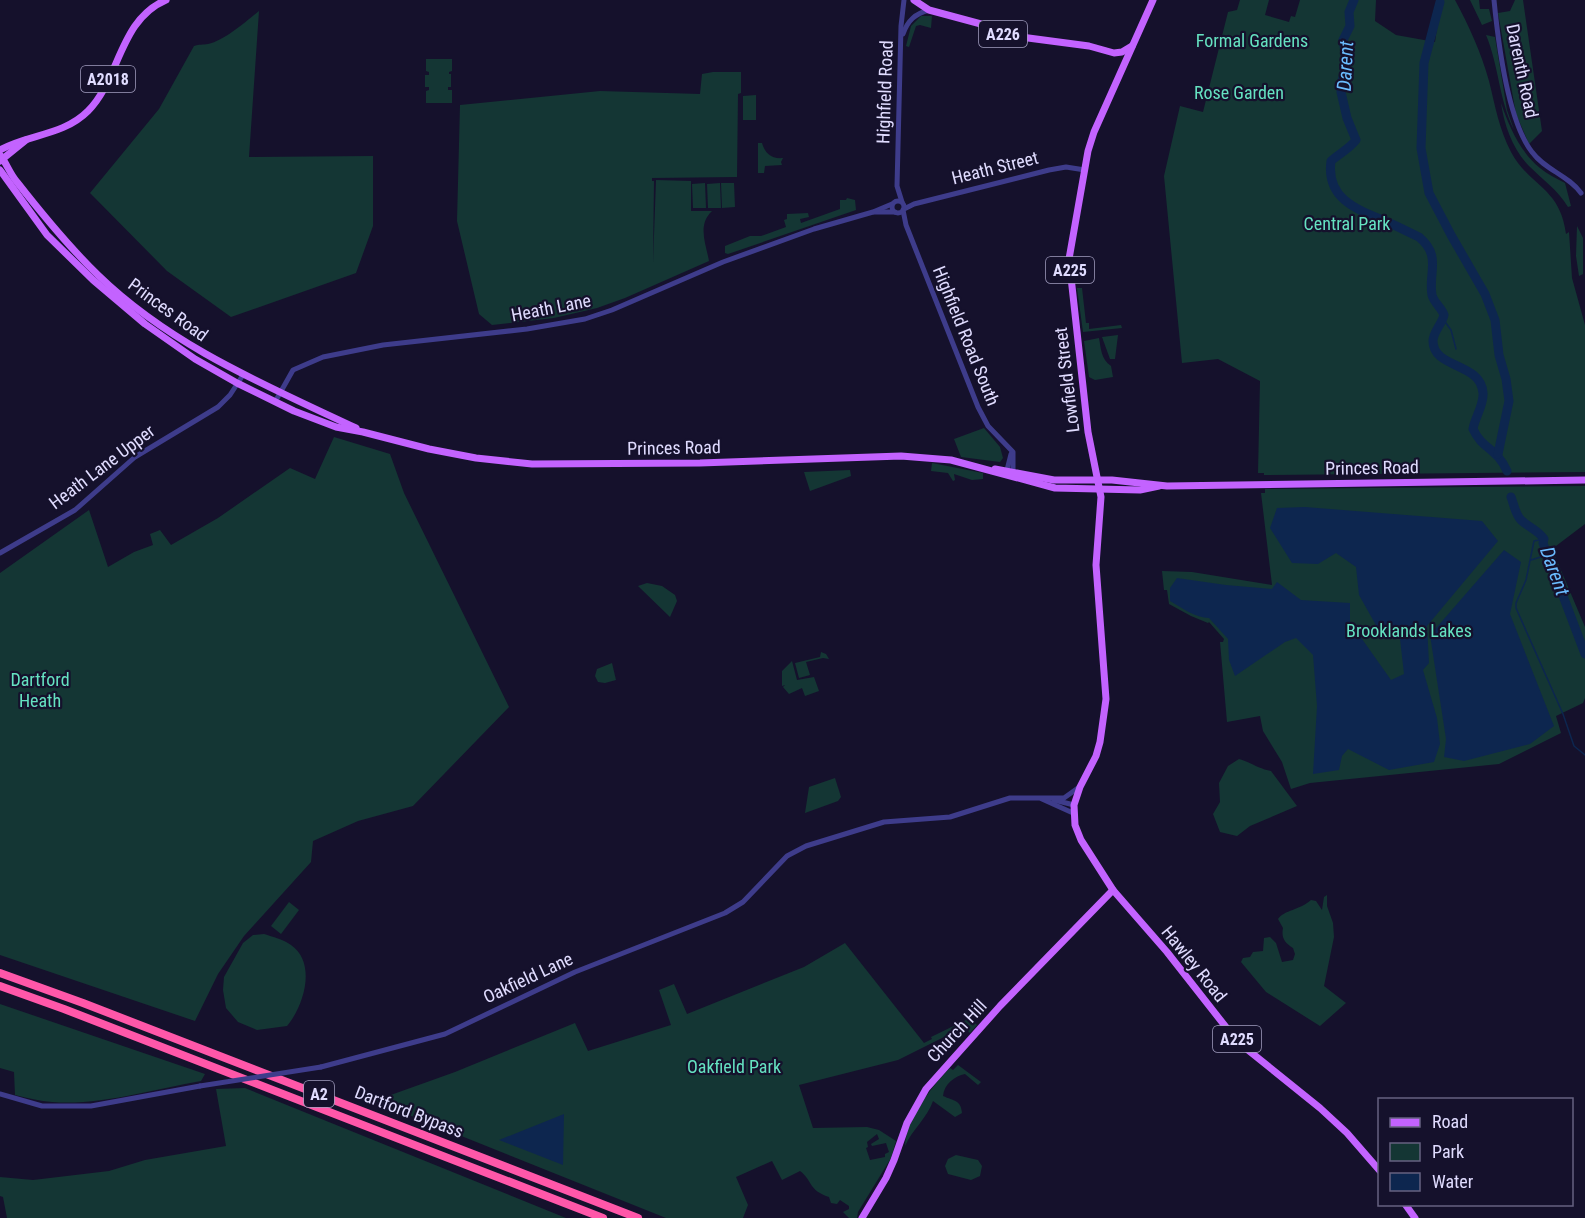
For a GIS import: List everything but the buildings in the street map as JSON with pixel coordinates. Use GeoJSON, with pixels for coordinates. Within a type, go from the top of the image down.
{"type":"FeatureCollection","features":[{"type":"Feature","properties":{"kind":"highway","name":"Dartford Bypass"},"geometry":{"type":"LineString","coordinates":[[0,973],[638,1218]]}},
{"type":"Feature","properties":{"kind":"highway","name":"Dartford Bypass"},"geometry":{"type":"LineString","coordinates":[[0,986],[603,1218]]}},
{"type":"Feature","properties":{"kind":"main road","name":"A2018"},"geometry":{"type":"LineString","coordinates":[[0,150],[15,141],[26,140],[66,127],[89,111],[103,92],[131,32],[151,8],[165,0]]}},
{"type":"Feature","properties":{"kind":"main road","name":"A226"},"geometry":{"type":"LineString","coordinates":[[914,0],[929,10],[981,24],[1013,36],[1089,46],[1116,55],[1129,56]]}},
{"type":"Feature","properties":{"kind":"main road","name":"Lowfield Street"},"geometry":{"type":"LineString","coordinates":[[1088,768],[1096,756],[1101,738],[1106,703],[1096,566],[1102,503],[1087,424],[1069,259],[1085,170],[1097,122],[1153,0]]}},
{"type":"Feature","properties":{"kind":"main road"},"geometry":{"type":"LineString","coordinates":[[1122,66],[1116,55],[1132,46]]}},
{"type":"Feature","properties":{"kind":"main road","name":"A2018"},"geometry":{"type":"LineString","coordinates":[[1,158],[26,140]]}},
{"type":"Feature","properties":{"kind":"main road","name":"Princes Road"},"geometry":{"type":"LineString","coordinates":[[1,158],[22,189],[98,276],[149,318],[202,353],[243,375],[363,432]]}},
{"type":"Feature","properties":{"kind":"main road","name":"Princes Road"},"geometry":{"type":"LineString","coordinates":[[0,170],[47,235],[93,280],[145,324],[195,358],[275,402],[336,427],[429,449],[476,458],[532,464],[700,463],[901,456],[951,460],[988,470],[1054,480],[1097,480],[1159,486],[1585,480]]}},
{"type":"Feature","properties":{"kind":"main road","name":"Princes Road"},"geometry":{"type":"LineString","coordinates":[[1010,474],[1054,488],[1140,490],[1159,486]]}},
{"type":"Feature","properties":{"kind":"main road","name":"Hawley Road"},"geometry":{"type":"LineString","coordinates":[[1088,768],[1074,805],[1076,829],[1113,890],[1167,952],[1229,1031],[1248,1050],[1341,1127],[1378,1168]]}},
{"type":"Feature","properties":{"kind":"main road","name":"Church Hill"},"geometry":{"type":"LineString","coordinates":[[862,1218],[890,1169],[907,1123],[926,1089],[1008,998],[1113,890]]}},
{"type":"Feature","properties":{"kind":"street","name":"Highfield Road"},"geometry":{"type":"LineString","coordinates":[[893,203],[897,186],[904,0]]}},
{"type":"Feature","properties":{"kind":"street","name":"Darenth Road"},"geometry":{"type":"LineString","coordinates":[[1494,0],[1510,99],[1520,132],[1538,160],[1569,180],[1581,193]]}},
{"type":"Feature","properties":{"kind":"street"},"geometry":{"type":"LineString","coordinates":[[902,36],[913,17],[929,10]]}},
{"type":"Feature","properties":{"kind":"street","name":"Heath Street"},"geometry":{"type":"LineString","coordinates":[[895,213],[903,206],[1059,168],[1085,170]]}},
{"type":"Feature","properties":{"kind":"street","name":"Highfield Road"},"geometry":{"type":"LineString","coordinates":[[897,186],[903,206]]}},
{"type":"Feature","properties":{"kind":"street","name":"Heath Lane"},"geometry":{"type":"LineString","coordinates":[[275,402],[293,370],[323,357],[383,345],[527,329],[585,319],[620,307],[723,262],[814,229],[873,212],[896,201],[903,206]]}},
{"type":"Feature","properties":{"kind":"street"},"geometry":{"type":"LineString","coordinates":[[893,203],[892,208],[895,213]]}},
{"type":"Feature","properties":{"kind":"street","name":"Highfield Road South"},"geometry":{"type":"LineString","coordinates":[[903,206],[906,225],[978,407],[988,426],[1011,450],[1010,474]]}},
{"type":"Feature","properties":{"kind":"street","name":"Heath Lane"},"geometry":{"type":"LineString","coordinates":[[873,212],[895,213]]}},
{"type":"Feature","properties":{"kind":"street","name":"Highfield Road South"},"geometry":{"type":"LineString","coordinates":[[895,213],[906,225]]}},
{"type":"Feature","properties":{"kind":"street","name":"Heath Lane Upper"},"geometry":{"type":"LineString","coordinates":[[0,553],[75,510],[135,457],[218,407],[230,395],[243,375]]}},
{"type":"Feature","properties":{"kind":"street","name":"Oakfield Lane"},"geometry":{"type":"LineString","coordinates":[[0,1094],[42,1106],[91,1106],[321,1067],[445,1034],[575,972],[725,913],[743,902],[788,855],[806,846],[885,822],[950,817],[1010,798],[1067,797],[1080,787]]}},
{"type":"Feature","properties":{"kind":"street","name":"Oakfield Lane"},"geometry":{"type":"LineString","coordinates":[[1038,798],[1074,805]]}},
{"type":"Feature","properties":{"kind":"street","name":"Oakfield Lane"},"geometry":{"type":"LineString","coordinates":[[1038,798],[1073,813]]}},
{"type":"Feature","properties":{"kind":"green space","name":"Central Park"},"geometry":{"type":"Polygon","coordinates":[[[1240,0],[1269,0],[1265,15],[1289,22],[1291,16],[1295,17],[1300,0],[1376,0],[1375,21],[1396,35],[1435,42],[1441,0],[1455,0],[1482,60],[1500,126],[1511,152],[1519,164],[1558,206],[1566,234],[1569,232],[1572,278],[1585,325],[1585,472],[1264,475],[1264,473],[1258,473],[1260,381],[1218,359],[1182,363],[1164,176],[1180,106],[1203,112],[1228,12],[1237,10],[1240,0]]]}},
{"type":"Feature","properties":{"kind":"green space"},"geometry":{"type":"Polygon","coordinates":[[[1470,0],[1479,0],[1480,9],[1489,9],[1492,21],[1482,25],[1470,0]]]}},
{"type":"Feature","properties":{"kind":"green space"},"geometry":{"type":"Polygon","coordinates":[[[1515,0],[1523,0],[1542,131],[1529,144],[1516,114],[1498,13],[1510,11],[1515,0]]]}},
{"type":"Feature","properties":{"kind":"green space"},"geometry":{"type":"Polygon","coordinates":[[[259,11],[249,157],[373,156],[373,226],[356,273],[231,317],[167,271],[90,193],[159,109],[194,46],[221,39],[259,11]]]}},
{"type":"Feature","properties":{"kind":"green space"},"geometry":{"type":"Polygon","coordinates":[[[921,16],[932,16],[931,28],[916,26],[909,47],[906,46],[911,26],[921,16]]]}},
{"type":"Feature","properties":{"kind":"green space"},"geometry":{"type":"Polygon","coordinates":[[[1486,35],[1495,37],[1507,110],[1514,130],[1505,107],[1486,35]]]}},
{"type":"Feature","properties":{"kind":"green space"},"geometry":{"type":"Polygon","coordinates":[[[426,59],[452,59],[452,71],[449,72],[451,87],[448,87],[448,90],[452,90],[452,103],[426,103],[426,91],[429,87],[425,87],[425,75],[429,75],[429,72],[426,71],[426,59]]]}},
{"type":"Feature","properties":{"kind":"green space"},"geometry":{"type":"Polygon","coordinates":[[[741,72],[741,93],[738,94],[737,177],[652,178],[654,181],[653,263],[656,180],[691,181],[691,211],[712,211],[707,216],[704,228],[709,261],[625,298],[597,308],[554,318],[492,325],[479,314],[457,221],[460,105],[600,91],[700,94],[702,74],[741,72]]]}},
{"type":"Feature","properties":{"kind":"green space"},"geometry":{"type":"Polygon","coordinates":[[[756,95],[756,120],[743,120],[743,96],[756,95]]]}},
{"type":"Feature","properties":{"kind":"green space"},"geometry":{"type":"Polygon","coordinates":[[[1501,103],[1521,146],[1533,162],[1565,183],[1571,206],[1568,207],[1560,195],[1523,160],[1507,128],[1501,103]]]}},
{"type":"Feature","properties":{"kind":"green space"},"geometry":{"type":"Polygon","coordinates":[[[758,143],[762,143],[770,155],[783,158],[782,165],[765,166],[764,173],[758,173],[758,143]]]}},
{"type":"Feature","properties":{"kind":"green space"},"geometry":{"type":"Polygon","coordinates":[[[705,183],[706,208],[693,208],[692,184],[705,183]]]}},
{"type":"Feature","properties":{"kind":"green space"},"geometry":{"type":"Polygon","coordinates":[[[720,183],[721,208],[708,208],[707,184],[720,183]]]}},
{"type":"Feature","properties":{"kind":"green space"},"geometry":{"type":"Polygon","coordinates":[[[721,183],[734,183],[735,207],[722,208],[721,183]]]}},
{"type":"Feature","properties":{"kind":"green space"},"geometry":{"type":"Polygon","coordinates":[[[847,198],[855,200],[856,210],[728,254],[725,253],[725,246],[750,236],[761,236],[786,227],[784,220],[787,219],[787,214],[808,213],[809,217],[800,219],[801,223],[840,209],[840,200],[847,198]]]}},
{"type":"Feature","properties":{"kind":"green space"},"geometry":{"type":"Polygon","coordinates":[[[1577,226],[1583,238],[1583,274],[1579,276],[1576,256],[1577,226]]]}},
{"type":"Feature","properties":{"kind":"green space"},"geometry":{"type":"Polygon","coordinates":[[[1077,288],[1082,288],[1086,323],[1089,323],[1089,329],[1121,325],[1122,328],[1083,332],[1077,288]]]}},
{"type":"Feature","properties":{"kind":"green space"},"geometry":{"type":"Polygon","coordinates":[[[1118,335],[1115,359],[1110,359],[1102,337],[1118,335]]]}},
{"type":"Feature","properties":{"kind":"green space"},"geometry":{"type":"Polygon","coordinates":[[[1099,338],[1102,354],[1111,366],[1113,377],[1095,380],[1089,377],[1084,341],[1099,338]]]}},
{"type":"Feature","properties":{"kind":"green space"},"geometry":{"type":"Polygon","coordinates":[[[984,428],[1000,447],[1003,458],[1000,462],[961,457],[954,439],[984,428]]]}},
{"type":"Feature","properties":{"kind":"green space","name":"Dartford Heath"},"geometry":{"type":"Polygon","coordinates":[[[334,437],[390,454],[404,493],[509,707],[413,806],[358,821],[313,841],[311,862],[244,936],[218,974],[195,1021],[0,955],[0,573],[89,510],[108,567],[134,552],[153,545],[150,534],[160,530],[171,545],[218,518],[290,468],[315,479],[334,437]]]}},
{"type":"Feature","properties":{"kind":"green space"},"geometry":{"type":"Polygon","coordinates":[[[932,463],[983,473],[983,479],[972,480],[954,474],[955,480],[953,481],[948,473],[931,471],[932,463]]]}},
{"type":"Feature","properties":{"kind":"green space"},"geometry":{"type":"Polygon","coordinates":[[[850,470],[851,476],[810,491],[804,472],[850,470]]]}},
{"type":"Feature","properties":{"kind":"green space","name":"Brooklands Lakes"},"geometry":{"type":"Polygon","coordinates":[[[1585,486],[1585,524],[1552,549],[1585,627],[1585,698],[1583,703],[1556,716],[1561,733],[1499,764],[1310,783],[1291,789],[1282,762],[1263,731],[1260,716],[1227,722],[1220,642],[1224,639],[1209,622],[1191,616],[1169,604],[1167,590],[1164,590],[1162,571],[1192,572],[1272,585],[1261,493],[1265,493],[1265,489],[1585,486]]]}},
{"type":"Feature","properties":{"kind":"green space"},"geometry":{"type":"Polygon","coordinates":[[[647,583],[662,586],[675,595],[677,601],[670,617],[638,586],[647,583]]]}},
{"type":"Feature","properties":{"kind":"green space"},"geometry":{"type":"Polygon","coordinates":[[[821,652],[829,659],[806,662],[810,675],[799,678],[795,663],[820,657],[821,652]]]}},
{"type":"Feature","properties":{"kind":"green space"},"geometry":{"type":"Polygon","coordinates":[[[792,661],[797,680],[814,677],[819,691],[805,696],[802,688],[789,694],[783,687],[785,685],[782,686],[782,671],[792,661]]]}},
{"type":"Feature","properties":{"kind":"green space"},"geometry":{"type":"Polygon","coordinates":[[[612,663],[616,680],[598,682],[595,676],[597,669],[612,663]]]}},
{"type":"Feature","properties":{"kind":"green space"},"geometry":{"type":"Polygon","coordinates":[[[1239,759],[1271,771],[1297,806],[1250,826],[1237,836],[1220,832],[1213,814],[1220,802],[1219,783],[1228,766],[1239,759]]]}},
{"type":"Feature","properties":{"kind":"green space"},"geometry":{"type":"Polygon","coordinates":[[[835,778],[841,797],[838,801],[805,813],[809,787],[835,778]]]}},
{"type":"Feature","properties":{"kind":"green space"},"geometry":{"type":"Polygon","coordinates":[[[1327,895],[1327,906],[1333,923],[1334,937],[1324,986],[1346,1003],[1320,1026],[1266,992],[1241,962],[1243,958],[1250,957],[1253,952],[1263,951],[1264,938],[1270,937],[1276,943],[1282,962],[1293,960],[1295,954],[1293,948],[1284,940],[1283,928],[1278,919],[1311,900],[1316,901],[1322,910],[1324,897],[1327,895]]]}},
{"type":"Feature","properties":{"kind":"green space"},"geometry":{"type":"Polygon","coordinates":[[[289,902],[299,910],[281,934],[271,926],[289,902]]]}},
{"type":"Feature","properties":{"kind":"green space"},"geometry":{"type":"Polygon","coordinates":[[[264,934],[291,945],[304,962],[306,973],[303,996],[287,1026],[257,1030],[238,1022],[226,1008],[223,990],[224,977],[243,943],[253,935],[264,934]]]}},
{"type":"Feature","properties":{"kind":"green space","name":"Oakfield Park"},"geometry":{"type":"Polygon","coordinates":[[[845,943],[924,1043],[932,1039],[931,1037],[970,1018],[977,1025],[970,1033],[964,1027],[898,1060],[799,1085],[813,1128],[867,1127],[879,1130],[896,1141],[891,1158],[858,1212],[857,1218],[849,1218],[843,1212],[849,1209],[849,1206],[840,1200],[837,1204],[831,1203],[829,1197],[817,1191],[800,1171],[782,1180],[772,1161],[736,1177],[748,1205],[743,1218],[666,1218],[374,1101],[455,1072],[575,1023],[588,1051],[671,1025],[659,990],[674,984],[687,1014],[804,967],[845,943]],[[877,1134],[867,1142],[868,1147],[866,1148],[870,1160],[885,1157],[885,1154],[889,1152],[886,1143],[872,1146],[871,1144],[879,1139],[877,1134]]]}},
{"type":"Feature","properties":{"kind":"green space"},"geometry":{"type":"Polygon","coordinates":[[[0,1004],[205,1074],[201,1081],[88,1102],[52,1102],[15,1095],[14,1072],[0,1068],[0,1004]]]}},
{"type":"Feature","properties":{"kind":"green space"},"geometry":{"type":"Polygon","coordinates":[[[958,1065],[981,1082],[978,1085],[965,1074],[954,1079],[945,1088],[943,1096],[958,1103],[962,1113],[955,1117],[933,1101],[905,1146],[910,1125],[921,1104],[943,1075],[950,1068],[953,1070],[958,1065]]]}},
{"type":"Feature","properties":{"kind":"green space"},"geometry":{"type":"Polygon","coordinates":[[[245,1088],[566,1218],[7,1218],[3,1197],[0,1196],[0,1177],[33,1180],[109,1171],[145,1160],[226,1146],[216,1089],[245,1088]]]}},
{"type":"Feature","properties":{"kind":"green space"},"geometry":{"type":"Polygon","coordinates":[[[956,1155],[978,1160],[982,1166],[980,1176],[971,1180],[948,1174],[945,1166],[948,1159],[956,1155]]]}},
{"type":"Feature","properties":{"kind":"water"},"geometry":{"type":"Polygon","coordinates":[[[1305,507],[1482,521],[1498,541],[1427,626],[1429,663],[1423,670],[1437,718],[1440,744],[1434,762],[1389,770],[1348,749],[1342,756],[1339,770],[1313,774],[1317,706],[1313,655],[1296,638],[1285,642],[1235,676],[1229,660],[1228,639],[1209,618],[1194,614],[1170,601],[1170,588],[1177,578],[1272,589],[1277,582],[1301,600],[1350,603],[1350,622],[1391,680],[1404,674],[1399,630],[1377,627],[1359,595],[1356,567],[1336,553],[1318,564],[1292,563],[1270,528],[1277,508],[1305,507]]]}},
{"type":"Feature","properties":{"kind":"water"},"geometry":{"type":"Polygon","coordinates":[[[1504,550],[1521,562],[1510,614],[1554,726],[1530,744],[1464,761],[1444,757],[1446,739],[1430,635],[1504,550]]]}},
{"type":"Feature","properties":{"kind":"water"},"geometry":{"type":"Polygon","coordinates":[[[564,1114],[563,1165],[499,1140],[564,1114]]]}},
{"type":"Feature","properties":{"kind":"waterway","name":"Darent"},"geometry":{"type":"LineString","coordinates":[[1354,0],[1349,12],[1350,26],[1343,40],[1347,63],[1341,92],[1347,118],[1356,140],[1331,161],[1333,184],[1338,193],[1353,206],[1419,237],[1426,244],[1433,265],[1432,295],[1444,315],[1433,338],[1435,350],[1448,362],[1466,370],[1480,383],[1483,398],[1473,429],[1481,441],[1499,458],[1507,471]]}},
{"type":"Feature","properties":{"kind":"waterway","name":"Darent"},"geometry":{"type":"LineString","coordinates":[[1440,2],[1424,63],[1421,148],[1429,193],[1485,294],[1495,320],[1499,355],[1509,401],[1498,454]]}},
{"type":"Feature","properties":{"kind":"waterway"},"geometry":{"type":"LineString","coordinates":[[1443,319],[1451,330],[1456,349]]}},
{"type":"Feature","properties":{"kind":"waterway","name":"Darent"},"geometry":{"type":"LineString","coordinates":[[1511,497],[1519,518],[1544,539],[1543,543],[1585,654]]}},
{"type":"Feature","properties":{"kind":"waterway"},"geometry":{"type":"LineString","coordinates":[[1544,539],[1534,541],[1526,580],[1516,608],[1563,714],[1574,746],[1585,755]]}},
{"type":"Feature","properties":{"kind":"waterway"},"geometry":{"type":"LineString","coordinates":[[1531,560],[1547,555]]}},
{"type":"Feature","properties":{"kind":"park label","name":"Formal Gardens"},"geometry":{"type":"Point","coordinates":[1252,41]}},
{"type":"Feature","properties":{"kind":"park label","name":"Rose Garden"},"geometry":{"type":"Point","coordinates":[1239,93]}}]}
